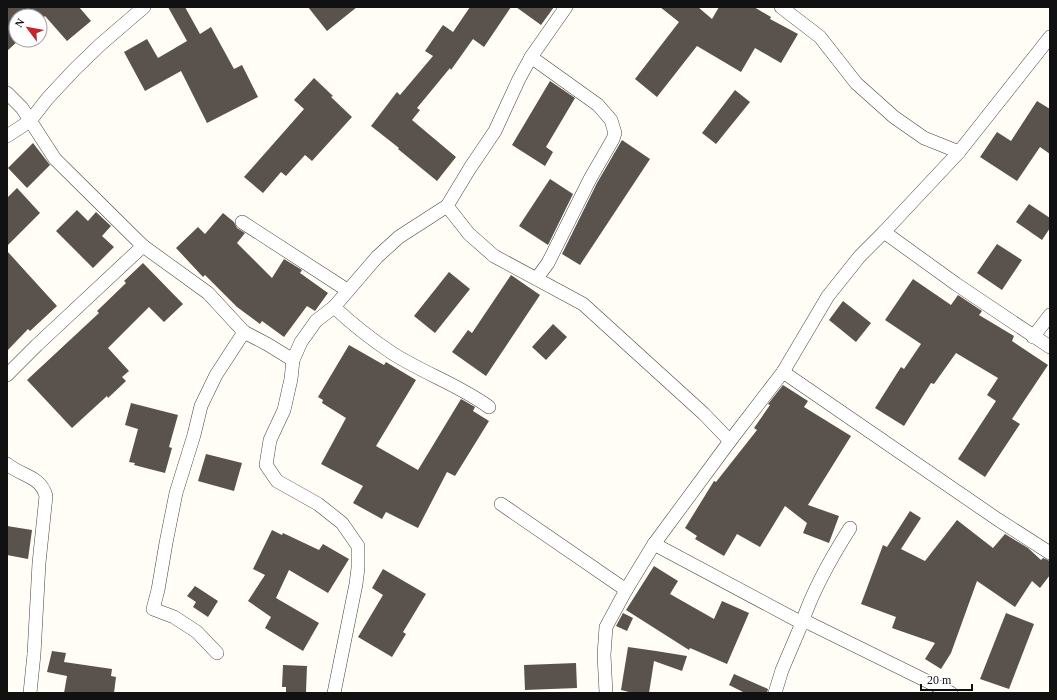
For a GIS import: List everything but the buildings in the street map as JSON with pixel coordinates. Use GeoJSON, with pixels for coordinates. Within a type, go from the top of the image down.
{"type":"FeatureCollection","features":[{"type":"Feature","properties":{"kind":"street"},"geometry":{"type":"LineString","coordinates":[[7,136],[30,121],[47,99],[75,69],[101,44],[144,7]]}},
{"type":"Feature","properties":{"kind":"street"},"geometry":{"type":"LineString","coordinates":[[334,693],[356,584],[358,546],[342,523],[318,504],[277,481],[266,465],[270,440],[284,410],[286,402],[291,380],[292,360],[301,342],[316,321],[334,307],[347,290],[377,257],[399,238],[447,206],[495,131],[531,57],[566,7]]}},
{"type":"Feature","properties":{"kind":"street"},"geometry":{"type":"LineString","coordinates":[[781,7],[820,37],[856,83],[894,117],[924,138],[959,152]]}},
{"type":"Feature","properties":{"kind":"street"},"geometry":{"type":"LineString","coordinates":[[606,693],[604,655],[606,627],[626,590],[654,544],[783,372],[828,296],[860,256],[959,152],[1050,37]]}},
{"type":"Feature","properties":{"kind":"street"},"geometry":{"type":"LineString","coordinates":[[531,57],[598,105],[611,120],[615,133],[548,263],[537,278]]}},
{"type":"Feature","properties":{"kind":"street"},"geometry":{"type":"LineString","coordinates":[[7,93],[22,108],[54,159],[143,246],[208,293],[244,332],[267,344],[292,360]]}},
{"type":"Feature","properties":{"kind":"street"},"geometry":{"type":"LineString","coordinates":[[447,206],[469,234],[494,256],[583,304],[704,414],[730,441]]}},
{"type":"Feature","properties":{"kind":"street"},"geometry":{"type":"LineString","coordinates":[[242,222],[347,290]]}},
{"type":"Feature","properties":{"kind":"street"},"geometry":{"type":"LineString","coordinates":[[884,232],[956,284],[1050,347]]}},
{"type":"Feature","properties":{"kind":"street"},"geometry":{"type":"LineString","coordinates":[[7,375],[37,344],[143,246]]}},
{"type":"Feature","properties":{"kind":"street"},"geometry":{"type":"LineString","coordinates":[[334,307],[353,325],[393,353],[475,397],[489,407]]}},
{"type":"Feature","properties":{"kind":"street"},"geometry":{"type":"LineString","coordinates":[[1033,336],[1050,315]]}},
{"type":"Feature","properties":{"kind":"street"},"geometry":{"type":"LineString","coordinates":[[217,653],[197,632],[174,617],[153,609],[158,590],[176,493],[194,435],[201,406],[216,375],[244,332]]}},
{"type":"Feature","properties":{"kind":"street"},"geometry":{"type":"LineString","coordinates":[[783,372],[997,519],[1050,553]]}},
{"type":"Feature","properties":{"kind":"street"},"geometry":{"type":"LineString","coordinates":[[7,464],[12,469],[37,481],[44,488],[46,496],[39,562],[34,654],[30,693]]}},
{"type":"Feature","properties":{"kind":"street"},"geometry":{"type":"LineString","coordinates":[[501,504],[626,590]]}},
{"type":"Feature","properties":{"kind":"street"},"geometry":{"type":"LineString","coordinates":[[775,693],[782,670],[802,623],[808,604],[850,528]]}},
{"type":"Feature","properties":{"kind":"street"},"geometry":{"type":"LineString","coordinates":[[654,544],[802,623],[809,623],[951,693]]}}]}
